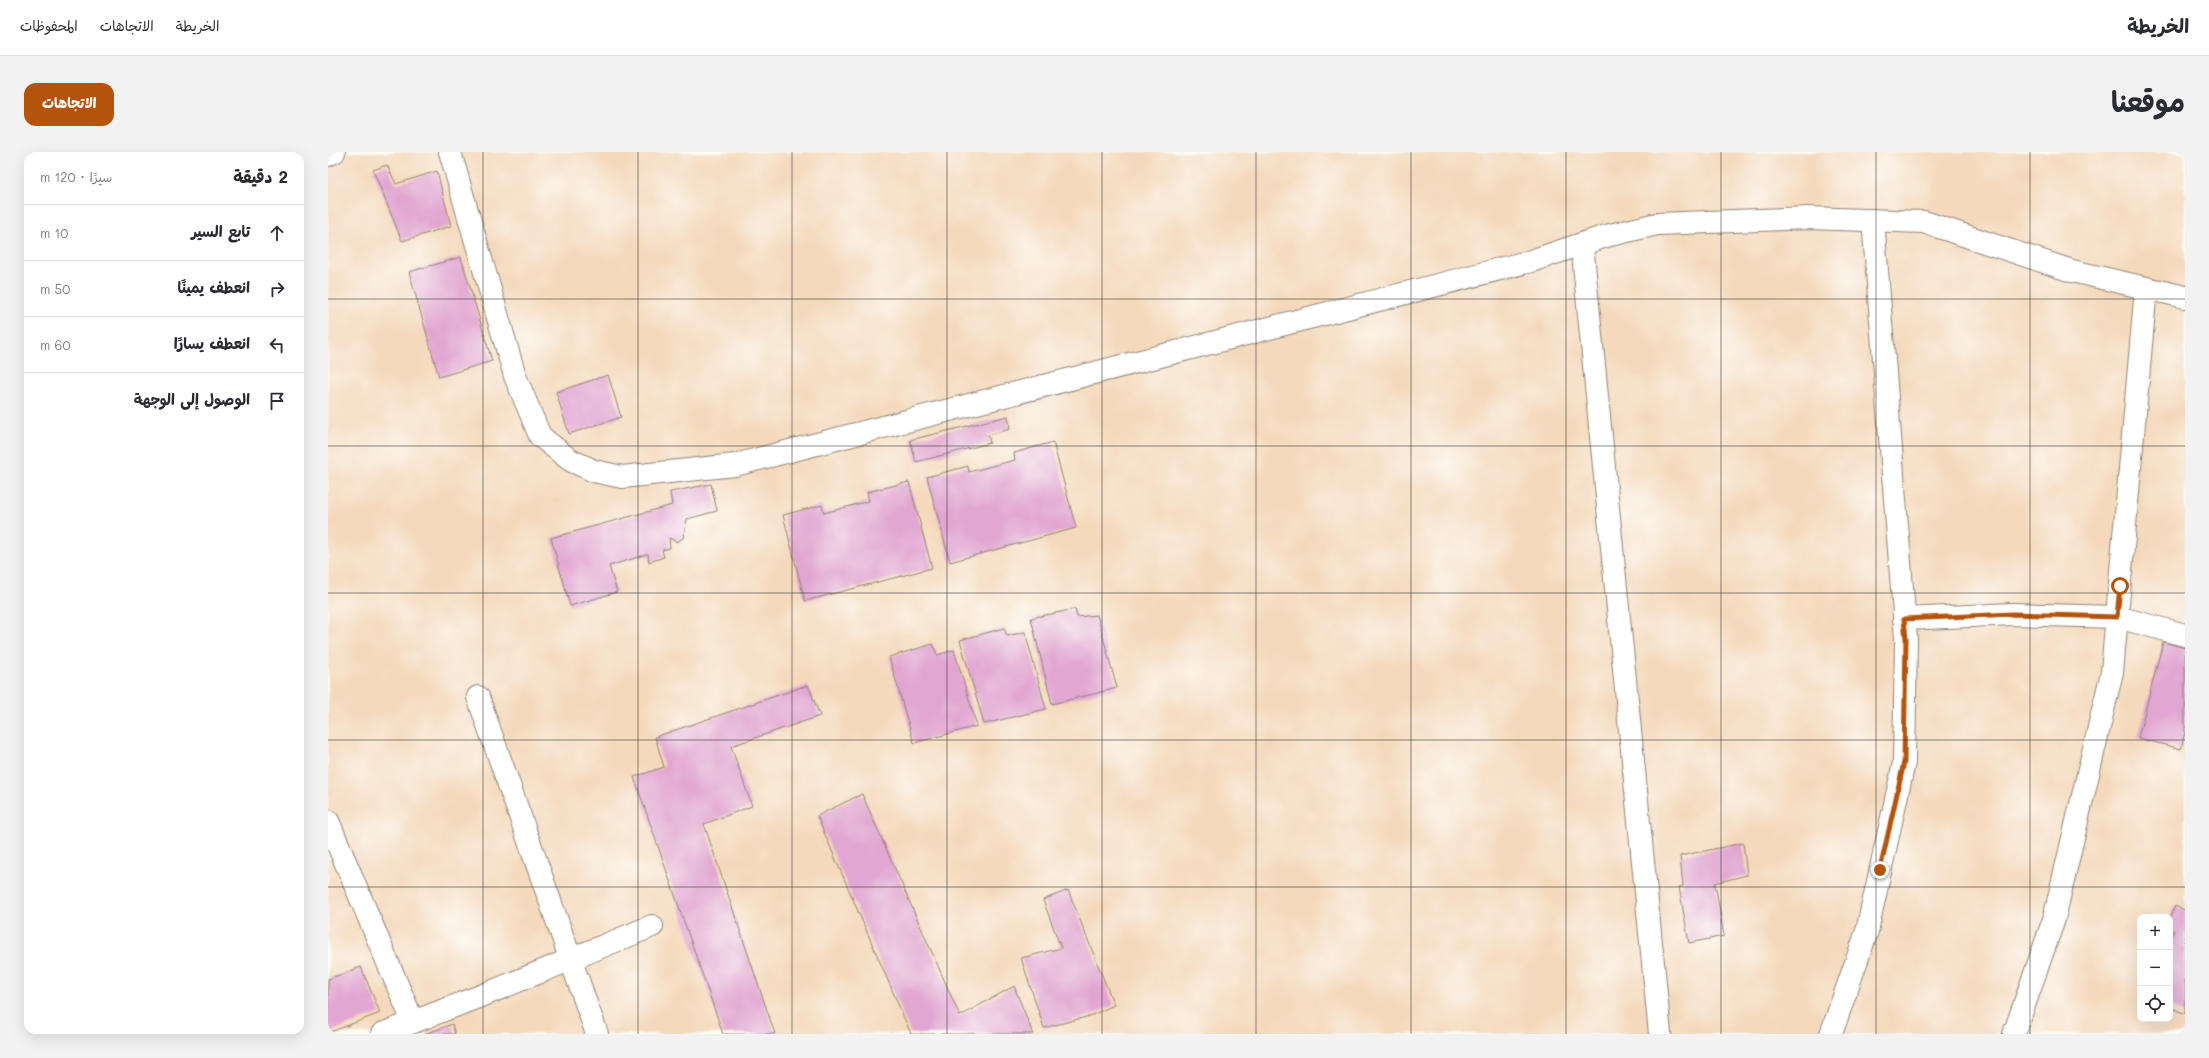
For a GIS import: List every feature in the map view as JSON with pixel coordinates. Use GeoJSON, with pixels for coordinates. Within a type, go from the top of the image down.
{"type":"FeatureCollection","features":[{"type":"Feature","properties":{"kind":"street"},"geometry":{"type":"LineString","coordinates":[[328,155],[334,152]]}},
{"type":"Feature","properties":{"kind":"street"},"geometry":{"type":"LineString","coordinates":[[450,152],[515,376],[540,436],[570,460],[594,471],[622,477],[735,465],[1523,263],[1606,236],[1657,224],[1800,218],[1924,222],[2072,271],[2185,297]]}},
{"type":"Feature","properties":{"kind":"street"},"geometry":{"type":"LineString","coordinates":[[1831,1034],[1867,932],[1904,762],[1906,639],[1873,220]]}},
{"type":"Feature","properties":{"kind":"street"},"geometry":{"type":"LineString","coordinates":[[1582,244],[1660,1034]]}},
{"type":"Feature","properties":{"kind":"street"},"geometry":{"type":"LineString","coordinates":[[2014,1034],[2054,919],[2112,672],[2146,288]]}},
{"type":"Feature","properties":{"kind":"street"},"geometry":{"type":"LineString","coordinates":[[1904,619],[2013,614],[2117,617],[2185,635]]}},
{"type":"Feature","properties":{"kind":"street"},"geometry":{"type":"LineString","coordinates":[[478,696],[597,1034]]}},
{"type":"Feature","properties":{"kind":"street"},"geometry":{"type":"LineString","coordinates":[[328,821],[412,1022]]}},
{"type":"Feature","properties":{"kind":"street"},"geometry":{"type":"LineString","coordinates":[[382,1034],[571,960],[652,926]]}},
{"type":"Feature","properties":{"kind":"building"},"geometry":{"type":"Polygon","coordinates":[[[387,165],[396,184],[437,171],[451,226],[402,241],[373,170],[387,165]]]}},
{"type":"Feature","properties":{"kind":"building"},"geometry":{"type":"Polygon","coordinates":[[[461,257],[492,361],[439,377],[409,272],[461,257]]]}},
{"type":"Feature","properties":{"kind":"building"},"geometry":{"type":"Polygon","coordinates":[[[608,375],[621,417],[569,434],[556,392],[608,375]]]}},
{"type":"Feature","properties":{"kind":"building"},"geometry":{"type":"Polygon","coordinates":[[[1008,416],[1010,429],[988,435],[990,443],[916,462],[910,440],[1008,416]]]}},
{"type":"Feature","properties":{"kind":"building"},"geometry":{"type":"Polygon","coordinates":[[[1053,442],[1076,528],[950,562],[927,477],[968,466],[969,472],[1015,460],[1014,453],[1053,442]]]}},
{"type":"Feature","properties":{"kind":"building"},"geometry":{"type":"Polygon","coordinates":[[[909,482],[932,568],[805,601],[783,515],[822,505],[824,513],[869,501],[867,492],[909,482]]]}},
{"type":"Feature","properties":{"kind":"building"},"geometry":{"type":"Polygon","coordinates":[[[711,484],[717,511],[687,519],[683,538],[677,542],[669,538],[670,548],[662,550],[664,557],[649,562],[648,554],[609,566],[617,592],[570,606],[551,538],[672,505],[670,492],[711,484]]]}},
{"type":"Feature","properties":{"kind":"building"},"geometry":{"type":"Polygon","coordinates":[[[1075,609],[1077,617],[1097,615],[1117,688],[1052,704],[1031,618],[1075,609]]]}},
{"type":"Feature","properties":{"kind":"building"},"geometry":{"type":"Polygon","coordinates":[[[1004,628],[1007,636],[1025,632],[1046,709],[984,724],[960,640],[1004,628]]]}},
{"type":"Feature","properties":{"kind":"building"},"geometry":{"type":"Polygon","coordinates":[[[2163,642],[2185,648],[2185,732],[2181,749],[2138,738],[2163,642]]]}},
{"type":"Feature","properties":{"kind":"building"},"geometry":{"type":"Polygon","coordinates":[[[933,644],[937,655],[954,650],[977,726],[914,743],[889,657],[933,644]]]}},
{"type":"Feature","properties":{"kind":"building"},"geometry":{"type":"Polygon","coordinates":[[[808,685],[820,716],[731,746],[752,806],[704,824],[775,1034],[723,1034],[634,777],[664,767],[655,737],[808,685]]]}},
{"type":"Feature","properties":{"kind":"building"},"geometry":{"type":"Polygon","coordinates":[[[862,794],[960,1016],[1014,986],[1033,1034],[911,1034],[817,816],[862,794]]]}},
{"type":"Feature","properties":{"kind":"building"},"geometry":{"type":"Polygon","coordinates":[[[1743,843],[1747,875],[1715,883],[1724,936],[1689,943],[1679,887],[1683,886],[1680,856],[1743,843]]]}},
{"type":"Feature","properties":{"kind":"building"},"geometry":{"type":"Polygon","coordinates":[[[1068,890],[1114,1005],[1090,1016],[1044,1028],[1021,958],[1061,948],[1043,900],[1068,890]]]}},
{"type":"Feature","properties":{"kind":"building"},"geometry":{"type":"Polygon","coordinates":[[[2175,906],[2185,910],[2185,1014],[2173,1008],[2174,931],[2172,914],[2175,906]]]}},
{"type":"Feature","properties":{"kind":"building"},"geometry":{"type":"Polygon","coordinates":[[[361,967],[380,1013],[328,1033],[328,979],[361,967]]]}},
{"type":"Feature","properties":{"kind":"building"},"geometry":{"type":"Polygon","coordinates":[[[452,1024],[455,1034],[425,1034],[452,1024]]]}},
{"type":"Feature","properties":{"kind":"route"},"geometry":{"type":"LineString","coordinates":[[1880,870],[1904,762],[1906,639],[1904,619],[2013,614],[2117,617],[2120,586]]}}]}
